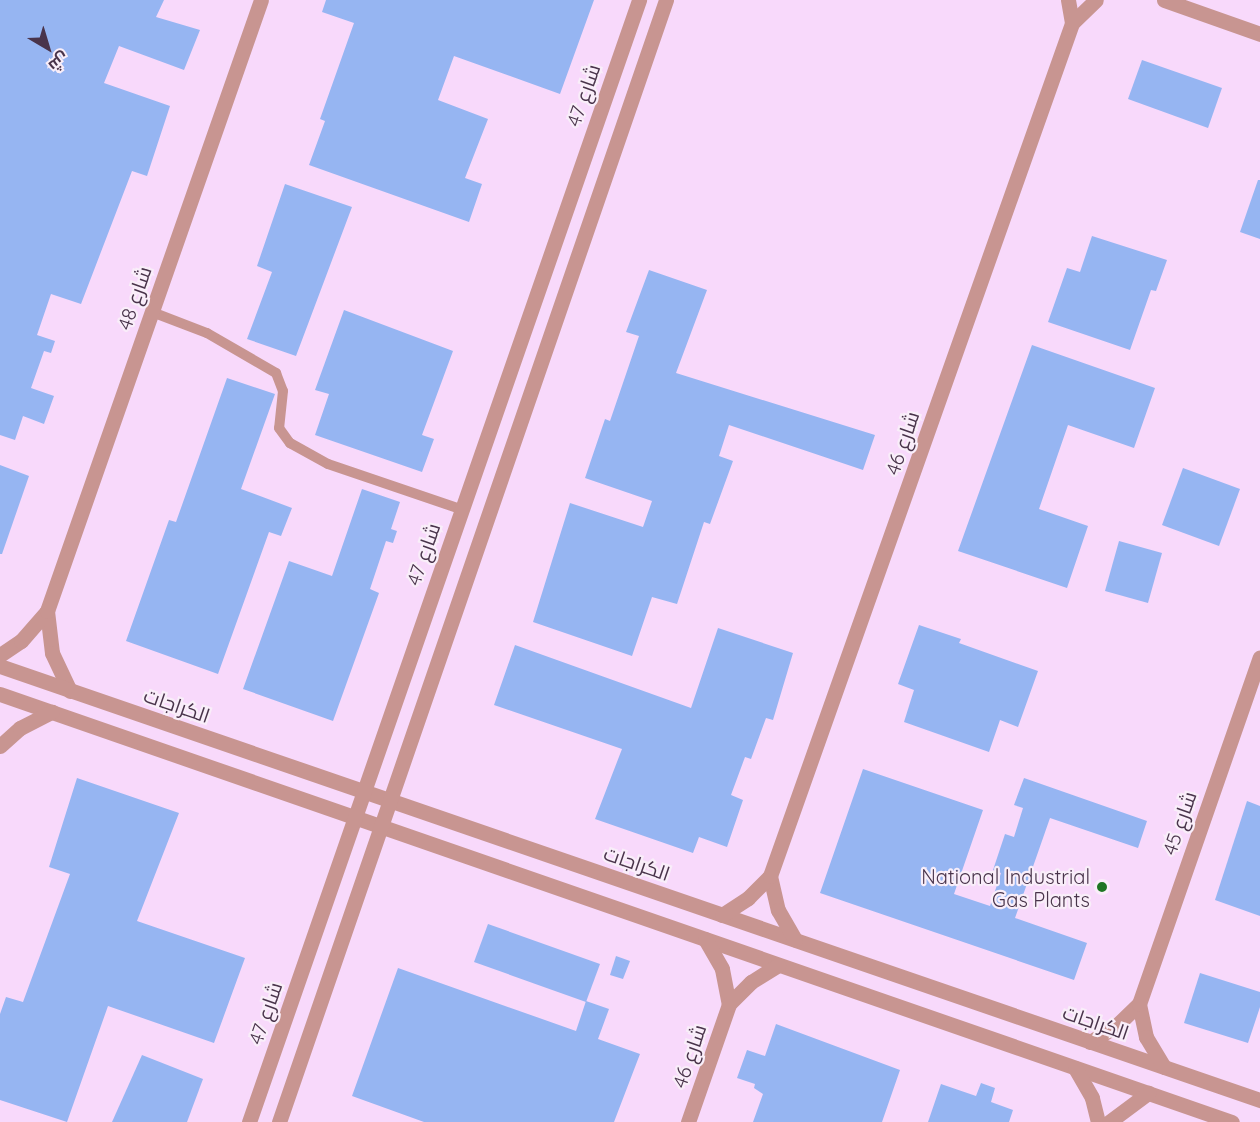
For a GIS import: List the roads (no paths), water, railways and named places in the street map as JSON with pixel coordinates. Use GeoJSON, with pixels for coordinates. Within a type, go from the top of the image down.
{"type":"FeatureCollection","features":[{"type":"Feature","properties":{"kind":"street","name":"شارع 48"},"geometry":{"type":"LineString","coordinates":[[0,655],[21,641],[47,611],[261,0]]}},
{"type":"Feature","properties":{"kind":"street","name":"شارع 47"},"geometry":{"type":"LineString","coordinates":[[249,1122],[460,509],[639,0]]}},
{"type":"Feature","properties":{"kind":"street"},"geometry":{"type":"LineString","coordinates":[[279,1122],[666,0]]}},
{"type":"Feature","properties":{"kind":"street","name":"شارع 46"},"geometry":{"type":"LineString","coordinates":[[1068,0],[1072,23]]}},
{"type":"Feature","properties":{"kind":"street","name":"شارع 46"},"geometry":{"type":"LineString","coordinates":[[722,915],[748,898],[770,876],[1072,23],[1096,0]]}},
{"type":"Feature","properties":{"kind":"street"},"geometry":{"type":"LineString","coordinates":[[1164,0],[1260,34]]}},
{"type":"Feature","properties":{"kind":"street","name":"شارع 48"},"geometry":{"type":"LineString","coordinates":[[47,611],[52,653],[70,691]]}},
{"type":"Feature","properties":{"kind":"street","name":"شارع 45"},"geometry":{"type":"LineString","coordinates":[[1090,1042],[1117,1025],[1138,1004],[1260,657]]}},
{"type":"Feature","properties":{"kind":"street","name":"الكراجات"},"geometry":{"type":"LineString","coordinates":[[0,666],[1260,1100]]}},
{"type":"Feature","properties":{"kind":"street"},"geometry":{"type":"LineString","coordinates":[[0,694],[1232,1122]]}},
{"type":"Feature","properties":{"kind":"street"},"geometry":{"type":"LineString","coordinates":[[0,746],[20,728],[52,712]]}},
{"type":"Feature","properties":{"kind":"street"},"geometry":{"type":"LineString","coordinates":[[770,876],[778,910],[795,940]]}},
{"type":"Feature","properties":{"kind":"street"},"geometry":{"type":"LineString","coordinates":[[705,939],[722,969],[729,1004]]}},
{"type":"Feature","properties":{"kind":"street","name":"شارع 46"},"geometry":{"type":"LineString","coordinates":[[688,1122],[729,1004],[751,982],[778,965]]}},
{"type":"Feature","properties":{"kind":"street"},"geometry":{"type":"LineString","coordinates":[[1138,1004],[1146,1037],[1164,1067]]}},
{"type":"Feature","properties":{"kind":"street"},"geometry":{"type":"LineString","coordinates":[[1075,1068],[1092,1098],[1098,1122]]}},
{"type":"Feature","properties":{"kind":"street"},"geometry":{"type":"LineString","coordinates":[[1108,1122],[1149,1093]]}},
{"type":"Feature","properties":{"kind":"lane"},"geometry":{"type":"LineString","coordinates":[[152,312],[207,333],[276,374],[283,391],[279,429],[290,443],[328,464],[460,509]]}},
{"type":"Feature","properties":{"kind":"place","name":"National Industrial Gas Plants"},"geometry":{"type":"Point","coordinates":[1102,887]}}]}
